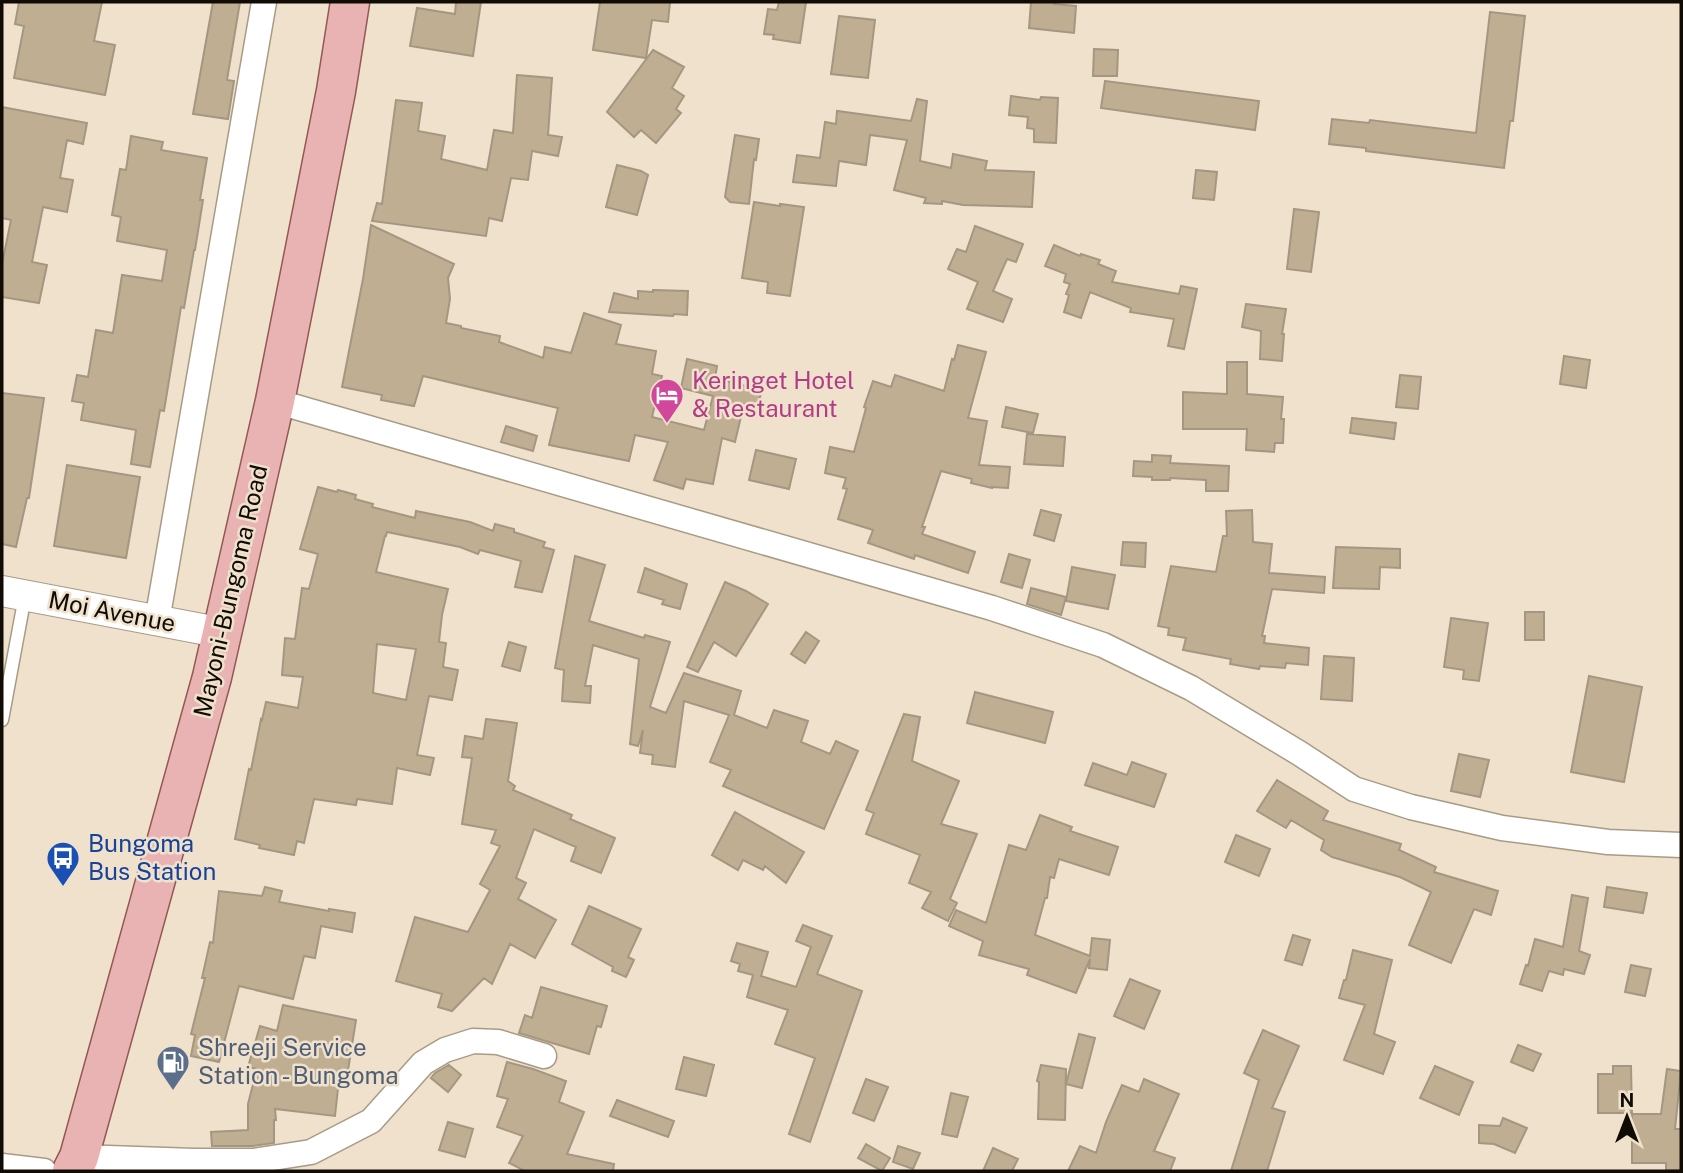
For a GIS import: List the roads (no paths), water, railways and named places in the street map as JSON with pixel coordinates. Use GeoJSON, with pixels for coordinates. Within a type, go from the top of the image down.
{"type":"FeatureCollection","features":[{"type":"Feature","properties":{"kind":"main road","name":"Mayoni-Bungoma Road"},"geometry":{"type":"LineString","coordinates":[[76,1164],[223,633],[275,401],[337,91],[350,2]]}},
{"type":"Feature","properties":{"kind":"street"},"geometry":{"type":"LineString","coordinates":[[157,621],[264,2]]}},
{"type":"Feature","properties":{"kind":"street"},"geometry":{"type":"LineString","coordinates":[[275,401],[992,608],[1102,645],[1191,688],[1354,789],[1411,807],[1502,828],[1608,842],[1681,845]]}},
{"type":"Feature","properties":{"kind":"street","name":"Moi Avenue"},"geometry":{"type":"LineString","coordinates":[[13,594],[223,633]]}},
{"type":"Feature","properties":{"kind":"street"},"geometry":{"type":"LineString","coordinates":[[76,1164],[254,1161],[311,1152],[371,1121],[424,1063],[445,1050],[473,1041],[498,1042],[544,1056]]}},
{"type":"Feature","properties":{"kind":"street"},"geometry":{"type":"LineString","coordinates":[[2,1166],[44,1171]]}},
{"type":"Feature","properties":{"kind":"lane"},"geometry":{"type":"LineString","coordinates":[[2,720],[13,594]]}},
{"type":"Feature","properties":{"kind":"place","name":"Keringet Hotel & Restaurant"},"geometry":{"type":"Point","coordinates":[667,425]}},
{"type":"Feature","properties":{"kind":"place","name":"Bungoma Bus Station"},"geometry":{"type":"Point","coordinates":[63,888]}},
{"type":"Feature","properties":{"kind":"place","name":"Shreeji Service Station - Bungoma"},"geometry":{"type":"Point","coordinates":[173,1092]}}]}
